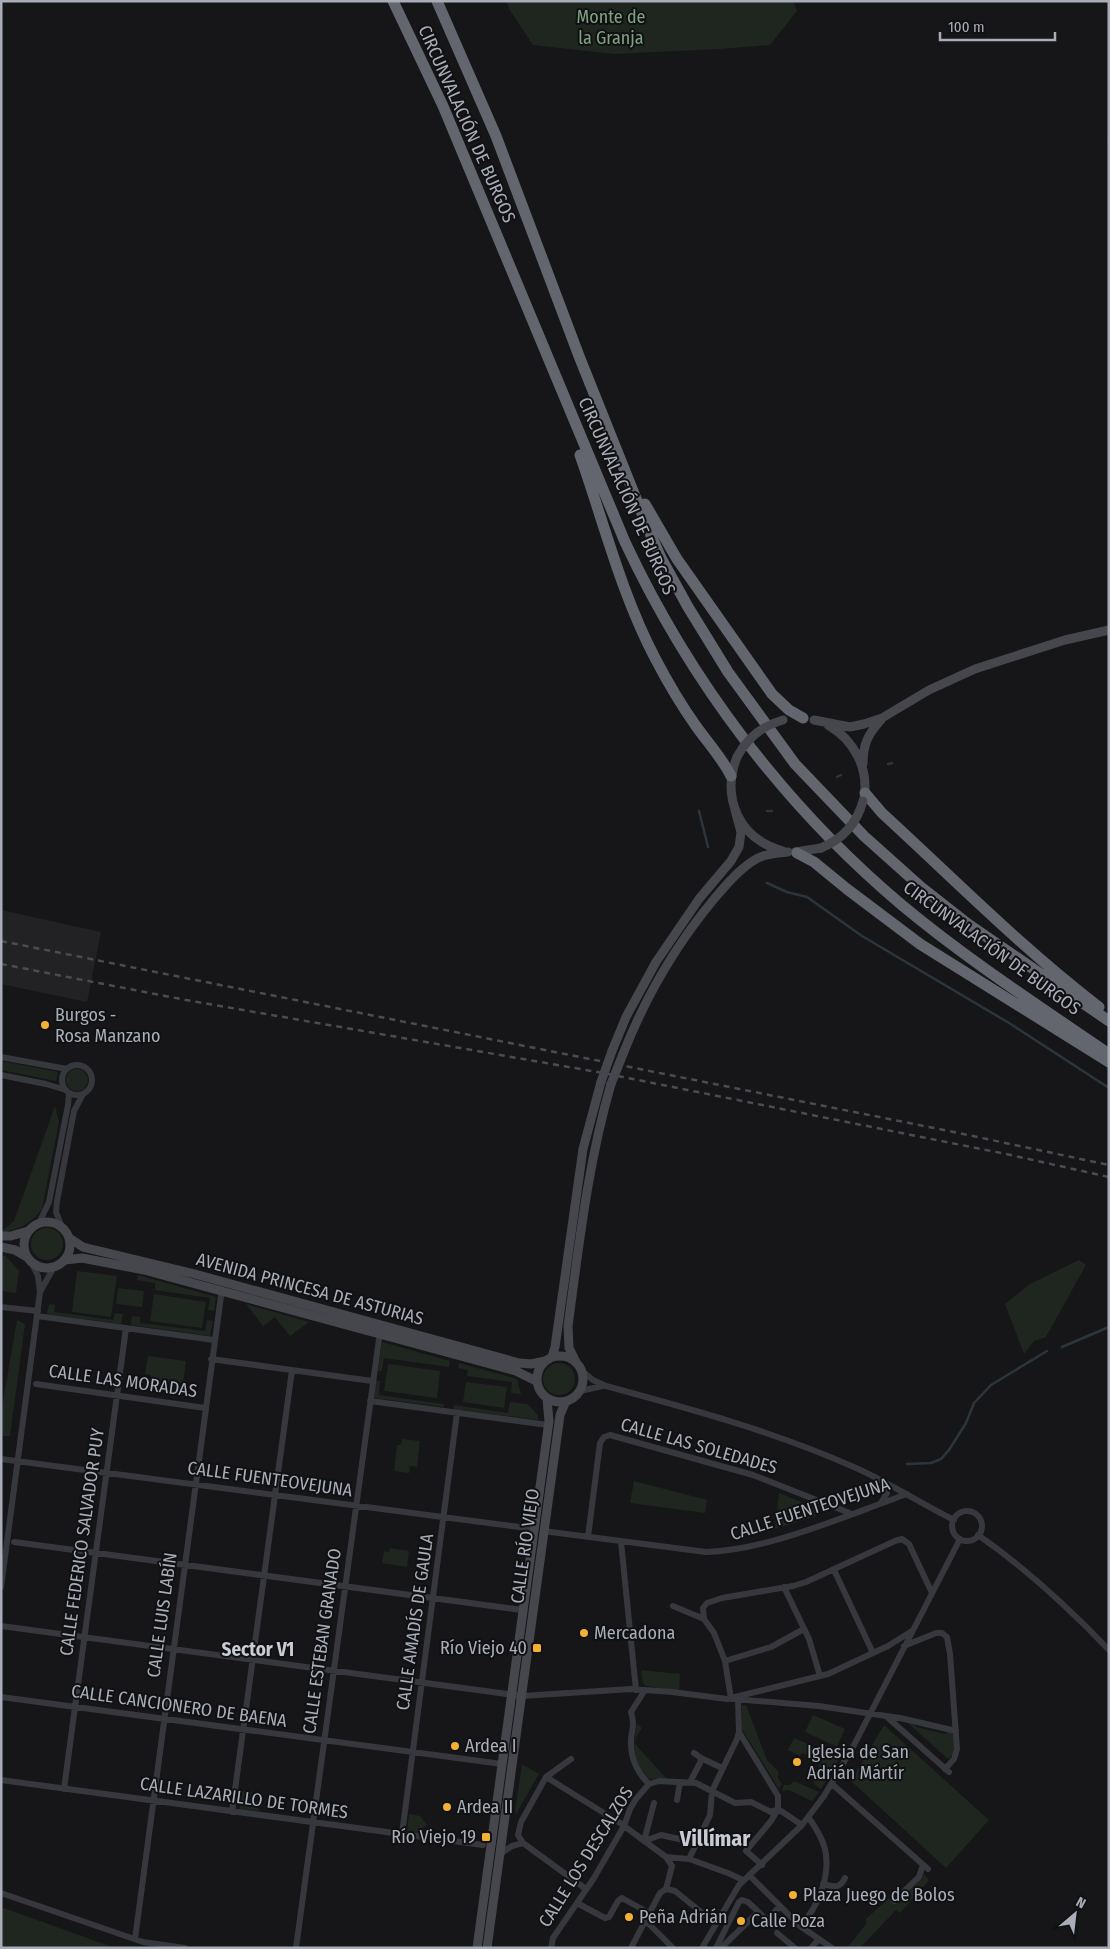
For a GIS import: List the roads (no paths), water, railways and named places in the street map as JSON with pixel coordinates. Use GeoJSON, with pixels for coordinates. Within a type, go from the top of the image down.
{"type":"FeatureCollection","features":[{"type":"Feature","properties":{"kind":"highway","name":"CIRCUNVALACIÓN DE BURGOS"},"geometry":{"type":"LineString","coordinates":[[393,1],[447,115],[617,526],[646,589],[697,673],[729,719],[764,764],[816,824],[848,856],[903,906],[970,958],[1109,1054]]}},
{"type":"Feature","properties":{"kind":"highway","name":"CIRCUNVALACIÓN DE BURGOS"},"geometry":{"type":"LineString","coordinates":[[437,1],[496,136],[620,461],[661,558],[688,607],[728,672],[795,764],[864,836],[921,886],[1000,947],[1109,1022]]}},
{"type":"Feature","properties":{"kind":"highway"},"geometry":{"type":"LineString","coordinates":[[554,288],[569,312],[629,467],[649,512],[663,536],[772,694],[789,710],[809,719]]}},
{"type":"Feature","properties":{"kind":"highway"},"geometry":{"type":"LineString","coordinates":[[561,391],[563,410],[589,480],[620,578],[636,620],[656,660],[678,697],[731,776]]}},
{"type":"Feature","properties":{"kind":"highway"},"geometry":{"type":"LineString","coordinates":[[864,797],[1040,960],[1109,1014]]}},
{"type":"Feature","properties":{"kind":"highway"},"geometry":{"type":"LineString","coordinates":[[792,852],[814,862],[887,920],[936,954],[1109,1062]]}},
{"type":"Feature","properties":{"kind":"main road"},"geometry":{"type":"LineString","coordinates":[[882,718],[870,732],[865,742],[864,797],[858,816],[848,830],[836,841],[821,848],[766,854],[739,872],[712,901],[680,943],[658,979],[632,1032],[611,1084],[597,1136],[588,1182],[568,1326],[568,1348],[581,1370],[583,1382],[580,1391],[574,1398],[566,1402],[547,1399],[539,1390],[536,1380],[539,1369],[555,1347],[583,1149],[601,1082],[626,1018],[656,962],[699,899],[731,861],[739,847],[741,832],[730,790],[731,776],[736,757],[742,748],[755,733],[768,725],[783,720],[809,719],[850,727],[882,718],[930,690],[975,669],[1065,640],[1109,630]]}},
{"type":"Feature","properties":{"kind":"main road"},"geometry":{"type":"LineString","coordinates":[[809,719],[834,729],[842,735],[856,751],[863,771]]}},
{"type":"Feature","properties":{"kind":"main road"},"geometry":{"type":"LineString","coordinates":[[735,810],[742,824],[753,836],[773,848],[792,852]]}},
{"type":"Feature","properties":{"kind":"main road"},"geometry":{"type":"LineString","coordinates":[[1,1236],[11,1236],[28,1231],[39,1223],[55,1223],[62,1227],[69,1238],[70,1250],[65,1260],[54,1267],[46,1268],[38,1266],[15,1250],[1,1247]]}},
{"type":"Feature","properties":{"kind":"main road"},"geometry":{"type":"LineString","coordinates":[[28,1231],[24,1244],[29,1259]]}},
{"type":"Feature","properties":{"kind":"main road","name":"AVENIDA PRINCESA DE ASTURIAS"},"geometry":{"type":"LineString","coordinates":[[69,1238],[83,1247],[191,1273],[508,1360],[526,1364],[548,1359]]}},
{"type":"Feature","properties":{"kind":"main road","name":"AVENIDA PRINCESA DE ASTURIAS"},"geometry":{"type":"LineString","coordinates":[[65,1260],[82,1258],[144,1270],[516,1371],[536,1380]]}},
{"type":"Feature","properties":{"kind":"main road"},"geometry":{"type":"LineString","coordinates":[[548,1359],[565,1356],[576,1362]]}},
{"type":"Feature","properties":{"kind":"main road","name":"CALLE RÍO VIEJO"},"geometry":{"type":"LineString","coordinates":[[487,1948],[522,1696],[548,1425],[549,1411],[547,1399]]}},
{"type":"Feature","properties":{"kind":"main road","name":"CALLE RÍO VIEJO"},"geometry":{"type":"LineString","coordinates":[[477,1948],[522,1610],[560,1415],[566,1402]]}},
{"type":"Feature","properties":{"kind":"street"},"geometry":{"type":"LineString","coordinates":[[1,1057],[67,1069],[78,1065],[89,1071],[92,1084],[83,1094],[74,1111],[56,1201],[57,1217],[62,1227]]}},
{"type":"Feature","properties":{"kind":"street"},"geometry":{"type":"LineString","coordinates":[[39,1223],[49,1202],[68,1105],[67,1091],[62,1081],[62,1076],[67,1069]]}},
{"type":"Feature","properties":{"kind":"street"},"geometry":{"type":"LineString","coordinates":[[1,1075],[46,1084],[73,1095],[83,1094]]}},
{"type":"Feature","properties":{"kind":"street"},"geometry":{"type":"LineString","coordinates":[[1,1587],[40,1292],[38,1276],[29,1259]]}},
{"type":"Feature","properties":{"kind":"street"},"geometry":{"type":"LineString","coordinates":[[40,1292],[54,1267]]}},
{"type":"Feature","properties":{"kind":"street","name":"CALLE LUIS LABÍN"},"geometry":{"type":"LineString","coordinates":[[134,1939],[221,1296]]}},
{"type":"Feature","properties":{"kind":"street"},"geometry":{"type":"LineString","coordinates":[[1,1307],[126,1328],[214,1340]]}},
{"type":"Feature","properties":{"kind":"street","name":"CALLE FEDERICO SALVADOR PUY"},"geometry":{"type":"LineString","coordinates":[[64,1789],[126,1328]]}},
{"type":"Feature","properties":{"kind":"street","name":"CALLE ESTEBAN GRANADO"},"geometry":{"type":"LineString","coordinates":[[296,1948],[378,1339]]}},
{"type":"Feature","properties":{"kind":"street"},"geometry":{"type":"LineString","coordinates":[[211,1359],[372,1380]]}},
{"type":"Feature","properties":{"kind":"street"},"geometry":{"type":"LineString","coordinates":[[232,1812],[292,1370]]}},
{"type":"Feature","properties":{"kind":"street"},"geometry":{"type":"LineString","coordinates":[[581,1370],[593,1380],[606,1386],[774,1435],[857,1468],[954,1520]]}},
{"type":"Feature","properties":{"kind":"street","name":"CALLE LAS MORADAS"},"geometry":{"type":"LineString","coordinates":[[36,1384],[205,1408]]}},
{"type":"Feature","properties":{"kind":"street"},"geometry":{"type":"LineString","coordinates":[[580,1391],[606,1386]]}},
{"type":"Feature","properties":{"kind":"street"},"geometry":{"type":"LineString","coordinates":[[370,1401],[548,1425]]}},
{"type":"Feature","properties":{"kind":"street","name":"CALLE AMADÍS DE GAULA"},"geometry":{"type":"LineString","coordinates":[[402,1834],[457,1413]]}},
{"type":"Feature","properties":{"kind":"street","name":"CALLE LAS SOLEDADES"},"geometry":{"type":"LineString","coordinates":[[588,1537],[600,1443],[604,1437],[610,1435],[753,1475],[852,1514]]}},
{"type":"Feature","properties":{"kind":"street","name":"CALLE FUENTEOVEJUNA"},"geometry":{"type":"LineString","coordinates":[[1,1458],[706,1552],[726,1551],[760,1544],[907,1494]]}},
{"type":"Feature","properties":{"kind":"street"},"geometry":{"type":"LineString","coordinates":[[881,1503],[887,1493],[884,1482]]}},
{"type":"Feature","properties":{"kind":"street"},"geometry":{"type":"LineString","coordinates":[[961,1512],[974,1513],[982,1523],[982,1529],[978,1535],[970,1540],[960,1539],[954,1532],[954,1520],[961,1512]]}},
{"type":"Feature","properties":{"kind":"street"},"geometry":{"type":"LineString","coordinates":[[978,1535],[1026,1570],[1068,1606],[1109,1650]]}},
{"type":"Feature","properties":{"kind":"street"},"geometry":{"type":"LineString","coordinates":[[702,1948],[743,1880],[802,1826],[832,1784],[960,1539]]}},
{"type":"Feature","properties":{"kind":"street"},"geometry":{"type":"LineString","coordinates":[[689,1860],[710,1815],[712,1791],[739,1732],[735,1699],[725,1660],[714,1633],[704,1619],[703,1608],[707,1603],[722,1598],[806,1582],[895,1541],[905,1540],[909,1544],[932,1593]]}},
{"type":"Feature","properties":{"kind":"street"},"geometry":{"type":"LineString","coordinates":[[14,1542],[522,1610]]}},
{"type":"Feature","properties":{"kind":"street"},"geometry":{"type":"LineString","coordinates":[[621,1542],[636,1690]]}},
{"type":"Feature","properties":{"kind":"street"},"geometry":{"type":"LineString","coordinates":[[834,1570],[873,1653]]}},
{"type":"Feature","properties":{"kind":"street"},"geometry":{"type":"LineString","coordinates":[[784,1587],[809,1639],[820,1676]]}},
{"type":"Feature","properties":{"kind":"street"},"geometry":{"type":"LineString","coordinates":[[673,1606],[704,1619]]}},
{"type":"Feature","properties":{"kind":"street"},"geometry":{"type":"LineString","coordinates":[[1,1626],[522,1696],[645,1690],[819,1706],[900,1718],[956,1732]]}},
{"type":"Feature","properties":{"kind":"street"},"geometry":{"type":"LineString","coordinates":[[725,1660],[771,1647],[804,1629]]}},
{"type":"Feature","properties":{"kind":"street"},"geometry":{"type":"LineString","coordinates":[[735,1699],[840,1670],[912,1630]]}},
{"type":"Feature","properties":{"kind":"street"},"geometry":{"type":"LineString","coordinates":[[887,1717],[947,1770],[957,1755],[947,1637],[942,1633],[936,1633],[904,1646]]}},
{"type":"Feature","properties":{"kind":"street"},"geometry":{"type":"LineString","coordinates":[[645,1690],[631,1712],[634,1727],[630,1744],[636,1766],[649,1784]]}},
{"type":"Feature","properties":{"kind":"street","name":"CALLE CANCIONERO DE BAENA"},"geometry":{"type":"LineString","coordinates":[[1,1697],[502,1764]]}},
{"type":"Feature","properties":{"kind":"street"},"geometry":{"type":"LineString","coordinates":[[739,1732],[778,1796],[778,1809],[771,1822],[746,1851],[762,1864]]}},
{"type":"Feature","properties":{"kind":"street"},"geometry":{"type":"LineString","coordinates":[[694,1753],[722,1768]]}},
{"type":"Feature","properties":{"kind":"street"},"geometry":{"type":"LineString","coordinates":[[690,1782],[701,1758]]}},
{"type":"Feature","properties":{"kind":"street"},"geometry":{"type":"LineString","coordinates":[[571,1759],[546,1777],[521,1822],[518,1834],[523,1843],[586,1889]]}},
{"type":"Feature","properties":{"kind":"street"},"geometry":{"type":"LineString","coordinates":[[546,1777],[624,1826],[666,1857],[672,1866],[666,1889],[660,1893],[648,1912],[631,1948]]}},
{"type":"Feature","properties":{"kind":"street","name":"CALLE LAZARILLO DE TORMES"},"geometry":{"type":"LineString","coordinates":[[1,1780],[483,1845]]}},
{"type":"Feature","properties":{"kind":"street","name":"CALLE LOS DESCALZOS"},"geometry":{"type":"LineString","coordinates":[[551,1948],[553,1938],[594,1878],[624,1826],[636,1799],[649,1784],[659,1781],[690,1782],[734,1803],[751,1802],[771,1812],[778,1809],[802,1826]]}},
{"type":"Feature","properties":{"kind":"street"},"geometry":{"type":"LineString","coordinates":[[677,1800],[680,1782]]}},
{"type":"Feature","properties":{"kind":"street"},"geometry":{"type":"LineString","coordinates":[[832,1784],[925,1867],[919,1877],[894,1901]]}},
{"type":"Feature","properties":{"kind":"street"},"geometry":{"type":"LineString","coordinates":[[644,1841],[654,1803]]}},
{"type":"Feature","properties":{"kind":"street"},"geometry":{"type":"LineString","coordinates":[[800,1926],[811,1913],[825,1874],[825,1850],[820,1834],[809,1818]]}},
{"type":"Feature","properties":{"kind":"street"},"geometry":{"type":"LineString","coordinates":[[504,1823],[506,1826],[515,1828],[521,1822]]}},
{"type":"Feature","properties":{"kind":"street"},"geometry":{"type":"LineString","coordinates":[[644,1841],[661,1835],[697,1843]]}},
{"type":"Feature","properties":{"kind":"street"},"geometry":{"type":"LineString","coordinates":[[500,1854],[512,1846],[523,1843]]}},
{"type":"Feature","properties":{"kind":"street"},"geometry":{"type":"LineString","coordinates":[[666,1857],[689,1860],[743,1880]]}},
{"type":"Feature","properties":{"kind":"street"},"geometry":{"type":"LineString","coordinates":[[749,1875],[800,1926],[832,1948]]}},
{"type":"Feature","properties":{"kind":"street"},"geometry":{"type":"LineString","coordinates":[[822,1886],[841,1886],[846,1878]]}},
{"type":"Feature","properties":{"kind":"street"},"geometry":{"type":"LineString","coordinates":[[666,1889],[675,1891],[716,1924]]}},
{"type":"Feature","properties":{"kind":"street"},"geometry":{"type":"LineString","coordinates":[[1,1893],[134,1939],[184,1948]]}},
{"type":"Feature","properties":{"kind":"street"},"geometry":{"type":"LineString","coordinates":[[577,1903],[605,1918],[610,1916],[618,1901],[622,1898],[648,1912]]}},
{"type":"Feature","properties":{"kind":"street"},"geometry":{"type":"LineString","coordinates":[[716,1948],[739,1902],[742,1900],[748,1902],[767,1920],[780,1907]]}},
{"type":"Feature","properties":{"kind":"street"},"geometry":{"type":"LineString","coordinates":[[721,1948],[758,1912]]}},
{"type":"Feature","properties":{"kind":"street"},"geometry":{"type":"LineString","coordinates":[[645,1920],[673,1948]]}},
{"type":"Feature","properties":{"kind":"street"},"geometry":{"type":"LineString","coordinates":[[776,1933],[795,1948]]}},
{"type":"Feature","properties":{"kind":"street"},"geometry":{"type":"LineString","coordinates":[[811,1948],[818,1940]]}},
{"type":"Feature","properties":{"kind":"waterway"},"geometry":{"type":"LineString","coordinates":[[1109,135],[1109,144]]}},
{"type":"Feature","properties":{"kind":"waterway"},"geometry":{"type":"LineString","coordinates":[[888,764],[892,763]]}},
{"type":"Feature","properties":{"kind":"waterway"},"geometry":{"type":"LineString","coordinates":[[837,777],[841,775]]}},
{"type":"Feature","properties":{"kind":"waterway"},"geometry":{"type":"LineString","coordinates":[[699,811],[708,847]]}},
{"type":"Feature","properties":{"kind":"waterway"},"geometry":{"type":"LineString","coordinates":[[767,811],[772,811]]}},
{"type":"Feature","properties":{"kind":"waterway"},"geometry":{"type":"LineString","coordinates":[[767,883],[787,892],[807,897],[862,936],[1009,1023],[1109,1088]]}},
{"type":"Feature","properties":{"kind":"waterway"},"geometry":{"type":"LineString","coordinates":[[1062,1347],[1109,1327]]}},
{"type":"Feature","properties":{"kind":"waterway"},"geometry":{"type":"LineString","coordinates":[[907,1464],[931,1463],[941,1459],[966,1423],[974,1403],[991,1385],[1047,1351]]}},
{"type":"Feature","properties":{"kind":"railway"},"geometry":{"type":"LineString","coordinates":[[1,941],[949,1131],[1109,1165]]}},
{"type":"Feature","properties":{"kind":"railway"},"geometry":{"type":"LineString","coordinates":[[1,964],[186,1000],[603,1073],[1006,1154],[1109,1177]]}},
{"type":"Feature","properties":{"kind":"place","name":"Burgos - Rosa Manzano"},"geometry":{"type":"Point","coordinates":[45,1025]}},
{"type":"Feature","properties":{"kind":"place","name":"Mercadona"},"geometry":{"type":"Point","coordinates":[584,1633]}},
{"type":"Feature","properties":{"kind":"place","name":"Río Viejo 40"},"geometry":{"type":"Point","coordinates":[537,1648]}},
{"type":"Feature","properties":{"kind":"place","name":"Ardea I"},"geometry":{"type":"Point","coordinates":[455,1746]}},
{"type":"Feature","properties":{"kind":"place","name":"Iglesia de San Adrián Mártír"},"geometry":{"type":"Point","coordinates":[797,1762]}},
{"type":"Feature","properties":{"kind":"place","name":"Ardea II"},"geometry":{"type":"Point","coordinates":[447,1807]}},
{"type":"Feature","properties":{"kind":"place","name":"Río Viejo 19"},"geometry":{"type":"Point","coordinates":[486,1837]}},
{"type":"Feature","properties":{"kind":"place","name":"Plaza Juego de Bolos"},"geometry":{"type":"Point","coordinates":[793,1895]}},
{"type":"Feature","properties":{"kind":"place","name":"Peña Adrián"},"geometry":{"type":"Point","coordinates":[629,1917]}},
{"type":"Feature","properties":{"kind":"place","name":"Calle Poza"},"geometry":{"type":"Point","coordinates":[741,1921]}},
{"type":"Feature","properties":{"kind":"district","name":"Sector V1"},"geometry":{"type":"Point","coordinates":[258,1649]}},
{"type":"Feature","properties":{"kind":"district","name":"Villímar"},"geometry":{"type":"Point","coordinates":[715,1838]}},
{"type":"Feature","properties":{"kind":"park label","name":"Monte de la Granja"},"geometry":{"type":"Point","coordinates":[611,27]}}]}
